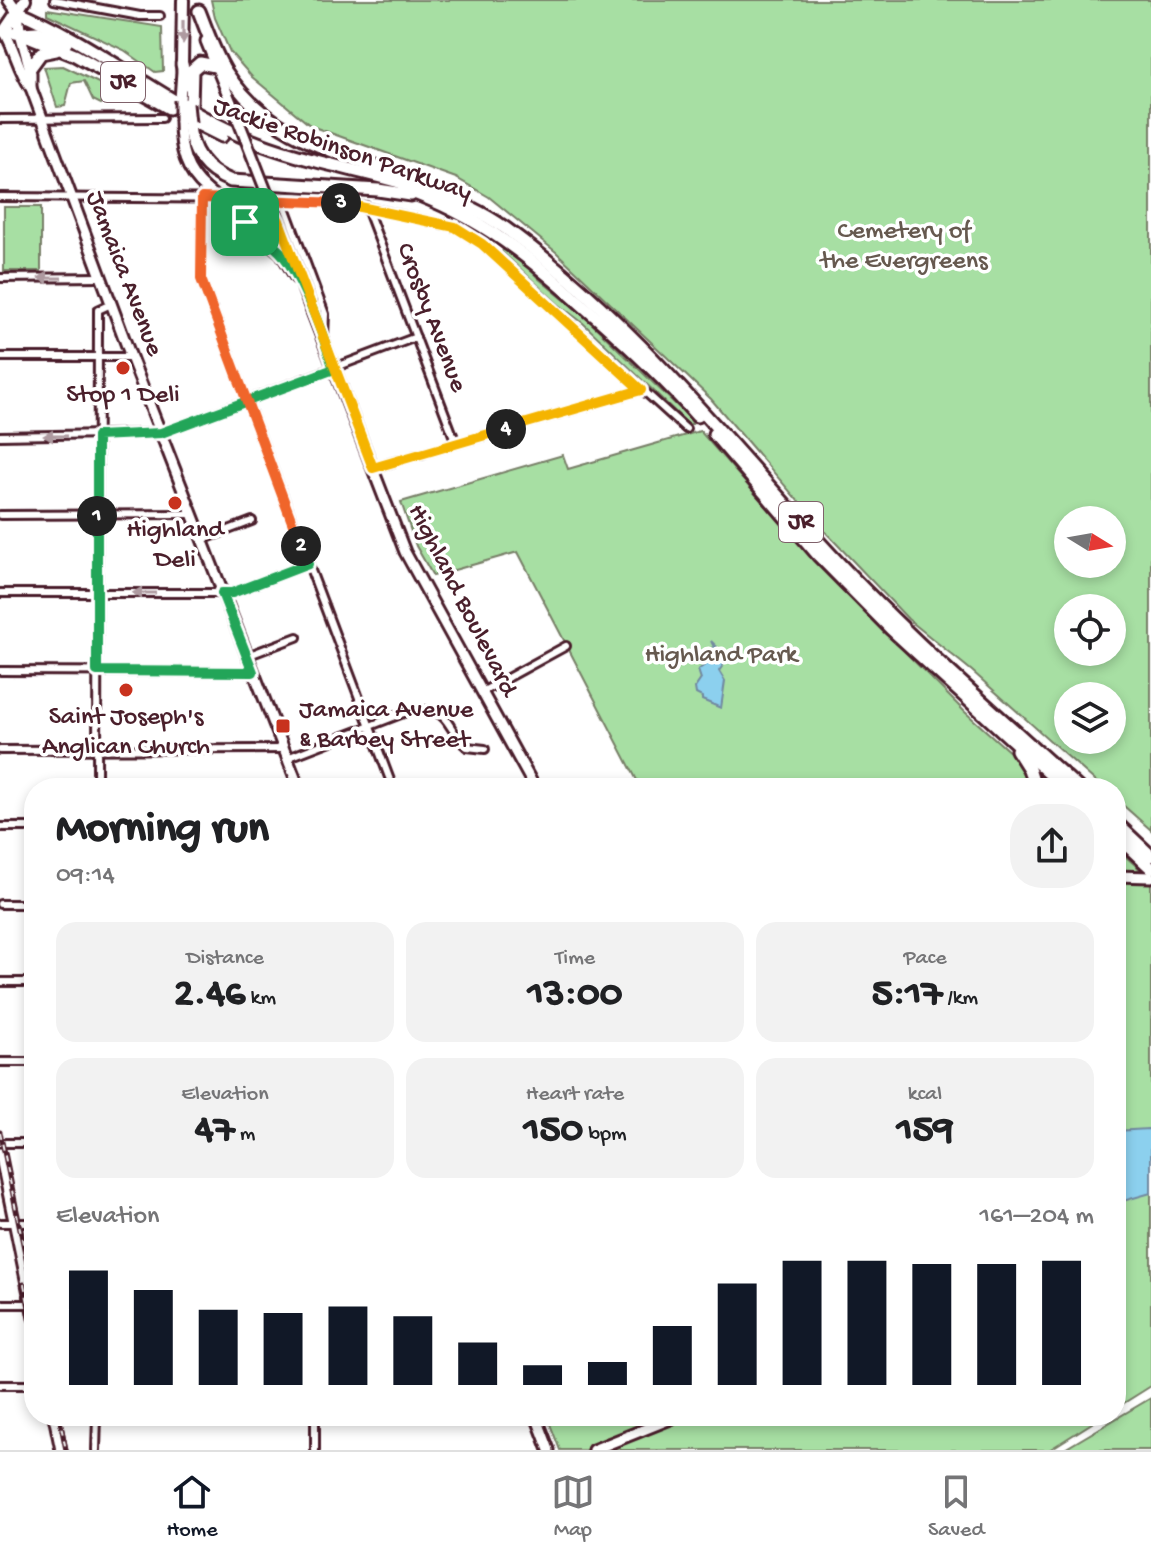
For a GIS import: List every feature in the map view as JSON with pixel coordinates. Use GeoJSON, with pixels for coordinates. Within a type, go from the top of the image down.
{"type":"FeatureCollection","features":[{"type":"Feature","properties":{"kind":"highway"},"geometry":{"type":"LineString","coordinates":[[198,5],[225,71],[269,120],[305,141],[417,180],[435,196]]}},
{"type":"Feature","properties":{"kind":"highway"},"geometry":{"type":"LineString","coordinates":[[17,11],[73,38],[97,54]]}},
{"type":"Feature","properties":{"kind":"highway"},"geometry":{"type":"LineString","coordinates":[[20,33],[42,33],[97,54]]}},
{"type":"Feature","properties":{"kind":"highway","name":"Jackie Robinson Parkway"},"geometry":{"type":"LineString","coordinates":[[20,33],[64,50],[238,143],[294,162],[435,196],[506,240],[616,334],[693,411],[818,555],[891,629],[1054,778]]}},
{"type":"Feature","properties":{"kind":"highway"},"geometry":{"type":"LineString","coordinates":[[30,68],[41,53],[64,50]]}},
{"type":"Feature","properties":{"kind":"highway","name":"Jackie Robinson Parkway"},"geometry":{"type":"LineString","coordinates":[[97,54],[170,100],[248,139],[472,208],[503,227],[600,307],[694,401],[820,543],[878,602],[1067,778]]}},
{"type":"Feature","properties":{"kind":"highway"},"geometry":{"type":"LineString","coordinates":[[186,86],[195,66],[204,63],[215,66]]}},
{"type":"Feature","properties":{"kind":"highway"},"geometry":{"type":"LineString","coordinates":[[182,64],[186,86],[186,131],[206,167],[231,181],[435,196]]}},
{"type":"Feature","properties":{"kind":"highway"},"geometry":{"type":"LineString","coordinates":[[1005,733],[1026,763],[1031,778]]}},
{"type":"Feature","properties":{"kind":"highway"},"geometry":{"type":"LineString","coordinates":[[1126,835],[1149,862]]}},
{"type":"Feature","properties":{"kind":"highway"},"geometry":{"type":"LineString","coordinates":[[1126,844],[1149,862]]}},
{"type":"Feature","properties":{"kind":"main road","name":"Jamaica Avenue"},"geometry":{"type":"LineString","coordinates":[[9,0],[17,11],[30,68],[31,88]]}},
{"type":"Feature","properties":{"kind":"main road"},"geometry":{"type":"LineString","coordinates":[[20,33],[1,28],[25,0]]}},
{"type":"Feature","properties":{"kind":"main road"},"geometry":{"type":"LineString","coordinates":[[182,64],[183,0]]}},
{"type":"Feature","properties":{"kind":"main road","name":"Highland Boulevard"},"geometry":{"type":"LineString","coordinates":[[198,5],[207,46],[299,270],[304,291],[405,552],[529,778]]}},
{"type":"Feature","properties":{"kind":"main road","name":"Jamaica Avenue"},"geometry":{"type":"LineString","coordinates":[[1,28],[13,44],[23,77],[31,88],[100,277],[295,778]]}},
{"type":"Feature","properties":{"kind":"main road","name":"Highland Boulevard"},"geometry":{"type":"LineString","coordinates":[[186,131],[181,149],[204,194],[230,210],[281,253],[304,291]]}},
{"type":"Feature","properties":{"kind":"main road"},"geometry":{"type":"LineString","coordinates":[[245,222],[269,233],[275,225],[273,210]]}},
{"type":"Feature","properties":{"kind":"main road"},"geometry":{"type":"LineString","coordinates":[[1126,876],[1151,877]]}},
{"type":"Feature","properties":{"kind":"main road"},"geometry":{"type":"LineString","coordinates":[[0,1153],[24,1266]]}},
{"type":"Feature","properties":{"kind":"main road"},"geometry":{"type":"LineString","coordinates":[[56,1426],[61,1450]]}},
{"type":"Feature","properties":{"kind":"main road"},"geometry":{"type":"LineString","coordinates":[[540,1426],[549,1450]]}},
{"type":"Feature","properties":{"kind":"main road"},"geometry":{"type":"LineString","coordinates":[[593,1450],[653,1426]]}},
{"type":"Feature","properties":{"kind":"street"},"geometry":{"type":"LineString","coordinates":[[54,0],[140,16],[160,16]]}},
{"type":"Feature","properties":{"kind":"street"},"geometry":{"type":"LineString","coordinates":[[0,119],[162,118]]}},
{"type":"Feature","properties":{"kind":"street"},"geometry":{"type":"LineString","coordinates":[[204,194],[201,279],[389,778]]}},
{"type":"Feature","properties":{"kind":"street","name":"Jackie Robinson Parkway"},"geometry":{"type":"LineString","coordinates":[[0,197],[204,194],[233,199],[282,199],[366,206],[455,227],[482,244],[686,429]]}},
{"type":"Feature","properties":{"kind":"street","name":"Highland Boulevard"},"geometry":{"type":"LineString","coordinates":[[282,199],[325,314],[324,341]]}},
{"type":"Feature","properties":{"kind":"street","name":"Crosby Avenue"},"geometry":{"type":"LineString","coordinates":[[366,206],[456,443]]}},
{"type":"Feature","properties":{"kind":"street"},"geometry":{"type":"LineString","coordinates":[[0,278],[100,277]]}},
{"type":"Feature","properties":{"kind":"street"},"geometry":{"type":"LineString","coordinates":[[97,778],[98,310],[111,304]]}},
{"type":"Feature","properties":{"kind":"street"},"geometry":{"type":"LineString","coordinates":[[0,436],[161,433],[416,337]]}},
{"type":"Feature","properties":{"kind":"street"},"geometry":{"type":"LineString","coordinates":[[0,357],[131,357]]}},
{"type":"Feature","properties":{"kind":"street"},"geometry":{"type":"LineString","coordinates":[[373,468],[641,390]]}},
{"type":"Feature","properties":{"kind":"street"},"geometry":{"type":"LineString","coordinates":[[0,515],[192,514]]}},
{"type":"Feature","properties":{"kind":"street"},"geometry":{"type":"LineString","coordinates":[[202,540],[252,521]]}},
{"type":"Feature","properties":{"kind":"street"},"geometry":{"type":"LineString","coordinates":[[0,593],[232,593],[308,564]]}},
{"type":"Feature","properties":{"kind":"street"},"geometry":{"type":"LineString","coordinates":[[247,656],[297,637]]}},
{"type":"Feature","properties":{"kind":"street"},"geometry":{"type":"LineString","coordinates":[[482,692],[566,646]]}},
{"type":"Feature","properties":{"kind":"street"},"geometry":{"type":"LineString","coordinates":[[0,671],[253,672]]}},
{"type":"Feature","properties":{"kind":"street"},"geometry":{"type":"LineString","coordinates":[[0,750],[285,754],[409,711],[428,710],[444,717],[464,744],[485,749]]}},
{"type":"Feature","properties":{"kind":"street"},"geometry":{"type":"LineString","coordinates":[[0,827],[24,827]]}},
{"type":"Feature","properties":{"kind":"street"},"geometry":{"type":"LineString","coordinates":[[0,904],[24,904]]}},
{"type":"Feature","properties":{"kind":"street"},"geometry":{"type":"LineString","coordinates":[[0,982],[24,982]]}},
{"type":"Feature","properties":{"kind":"street"},"geometry":{"type":"LineString","coordinates":[[0,1062],[24,1062]]}},
{"type":"Feature","properties":{"kind":"street"},"geometry":{"type":"LineString","coordinates":[[0,1143],[24,1143]]}},
{"type":"Feature","properties":{"kind":"street"},"geometry":{"type":"LineString","coordinates":[[0,1223],[24,1223]]}},
{"type":"Feature","properties":{"kind":"street"},"geometry":{"type":"LineString","coordinates":[[0,1304],[24,1304]]}},
{"type":"Feature","properties":{"kind":"street"},"geometry":{"type":"LineString","coordinates":[[0,1385],[24,1385]]}},
{"type":"Feature","properties":{"kind":"street"},"geometry":{"type":"LineString","coordinates":[[96,1450],[97,1426]]}},
{"type":"Feature","properties":{"kind":"street"},"geometry":{"type":"LineString","coordinates":[[315,1426],[315,1450]]}},
{"type":"Feature","properties":{"kind":"green space","name":"Cemetery of the Evergreens"},"geometry":{"type":"Polygon","coordinates":[[[211,0],[1151,0],[1151,830],[1126,808],[1126,778],[1092,778],[1065,754],[1126,754],[1126,682],[1054,682],[1054,744],[908,619],[816,522],[711,399],[556,252],[489,197],[456,178],[311,126],[252,77],[230,52],[215,18],[211,0]]]}},
{"type":"Feature","properties":{"kind":"green space"},"geometry":{"type":"Polygon","coordinates":[[[47,9],[162,27],[163,71],[155,72],[124,50],[47,14],[47,9]]]}},
{"type":"Feature","properties":{"kind":"green space"},"geometry":{"type":"Polygon","coordinates":[[[63,66],[105,86],[111,95],[101,104],[93,100],[84,81],[71,83],[65,106],[57,107],[44,67],[63,66]]]}},
{"type":"Feature","properties":{"kind":"green space"},"geometry":{"type":"Polygon","coordinates":[[[4,207],[41,207],[41,271],[4,271],[4,207]]]}},
{"type":"Feature","properties":{"kind":"green space"},"geometry":{"type":"Polygon","coordinates":[[[503,249],[524,262],[538,278],[584,316],[691,419],[692,424],[688,424],[583,323],[558,304],[502,252],[503,249]]]}},
{"type":"Feature","properties":{"kind":"green space","name":"Highland Park"},"geometry":{"type":"Polygon","coordinates":[[[700,431],[817,564],[965,712],[1039,778],[636,778],[518,552],[433,576],[416,546],[401,502],[563,455],[568,469],[700,431]]]}},
{"type":"Feature","properties":{"kind":"green space"},"geometry":{"type":"Polygon","coordinates":[[[1126,857],[1151,879],[1151,1386],[1126,1402],[1126,857]]]}},
{"type":"Feature","properties":{"kind":"green space"},"geometry":{"type":"Polygon","coordinates":[[[1151,1398],[1151,1450],[1063,1450],[1104,1426],[1126,1426],[1126,1413],[1151,1398]]]}},
{"type":"Feature","properties":{"kind":"green space"},"geometry":{"type":"Polygon","coordinates":[[[551,1426],[1087,1426],[1049,1450],[560,1450],[551,1426]]]}},
{"type":"Feature","properties":{"kind":"water"},"geometry":{"type":"Polygon","coordinates":[[[711,641],[717,647],[717,653],[727,660],[719,671],[725,681],[721,708],[702,700],[695,688],[701,679],[698,670],[714,658],[714,651],[708,650],[714,647],[711,641]]]}},
{"type":"Feature","properties":{"kind":"water"},"geometry":{"type":"Polygon","coordinates":[[[1126,1130],[1151,1130],[1151,1193],[1126,1200],[1126,1130]]]}},
{"type":"Feature","properties":{"kind":"railway"},"geometry":{"type":"LineString","coordinates":[[0,1132],[24,1248]]}},
{"type":"Feature","properties":{"kind":"railway"},"geometry":{"type":"LineString","coordinates":[[61,1426],[66,1450]]}},
{"type":"Feature","properties":{"kind":"place","name":"Stop 1 Deli"},"geometry":{"type":"Point","coordinates":[123,368]}},
{"type":"Feature","properties":{"kind":"place","name":"Highland Deli"},"geometry":{"type":"Point","coordinates":[175,503]}},
{"type":"Feature","properties":{"kind":"place","name":"Saint Joseph's Anglican Church"},"geometry":{"type":"Point","coordinates":[126,690]}},
{"type":"Feature","properties":{"kind":"place","name":"Jamaica Avenue & Barbey Street"},"geometry":{"type":"Point","coordinates":[283,726]}},
{"type":"Feature","properties":{"kind":"route"},"geometry":{"type":"LineString","coordinates":[[245,222],[267,233],[274,228],[274,212],[279,221],[373,468],[641,390],[482,244],[455,227],[347,203],[202,198],[201,279],[245,396],[247,402],[249,408],[308,564],[232,593],[222,593],[253,672],[97,671],[97,436],[161,433],[247,402],[334,369],[304,291],[289,263],[278,249],[245,222]]}}]}
